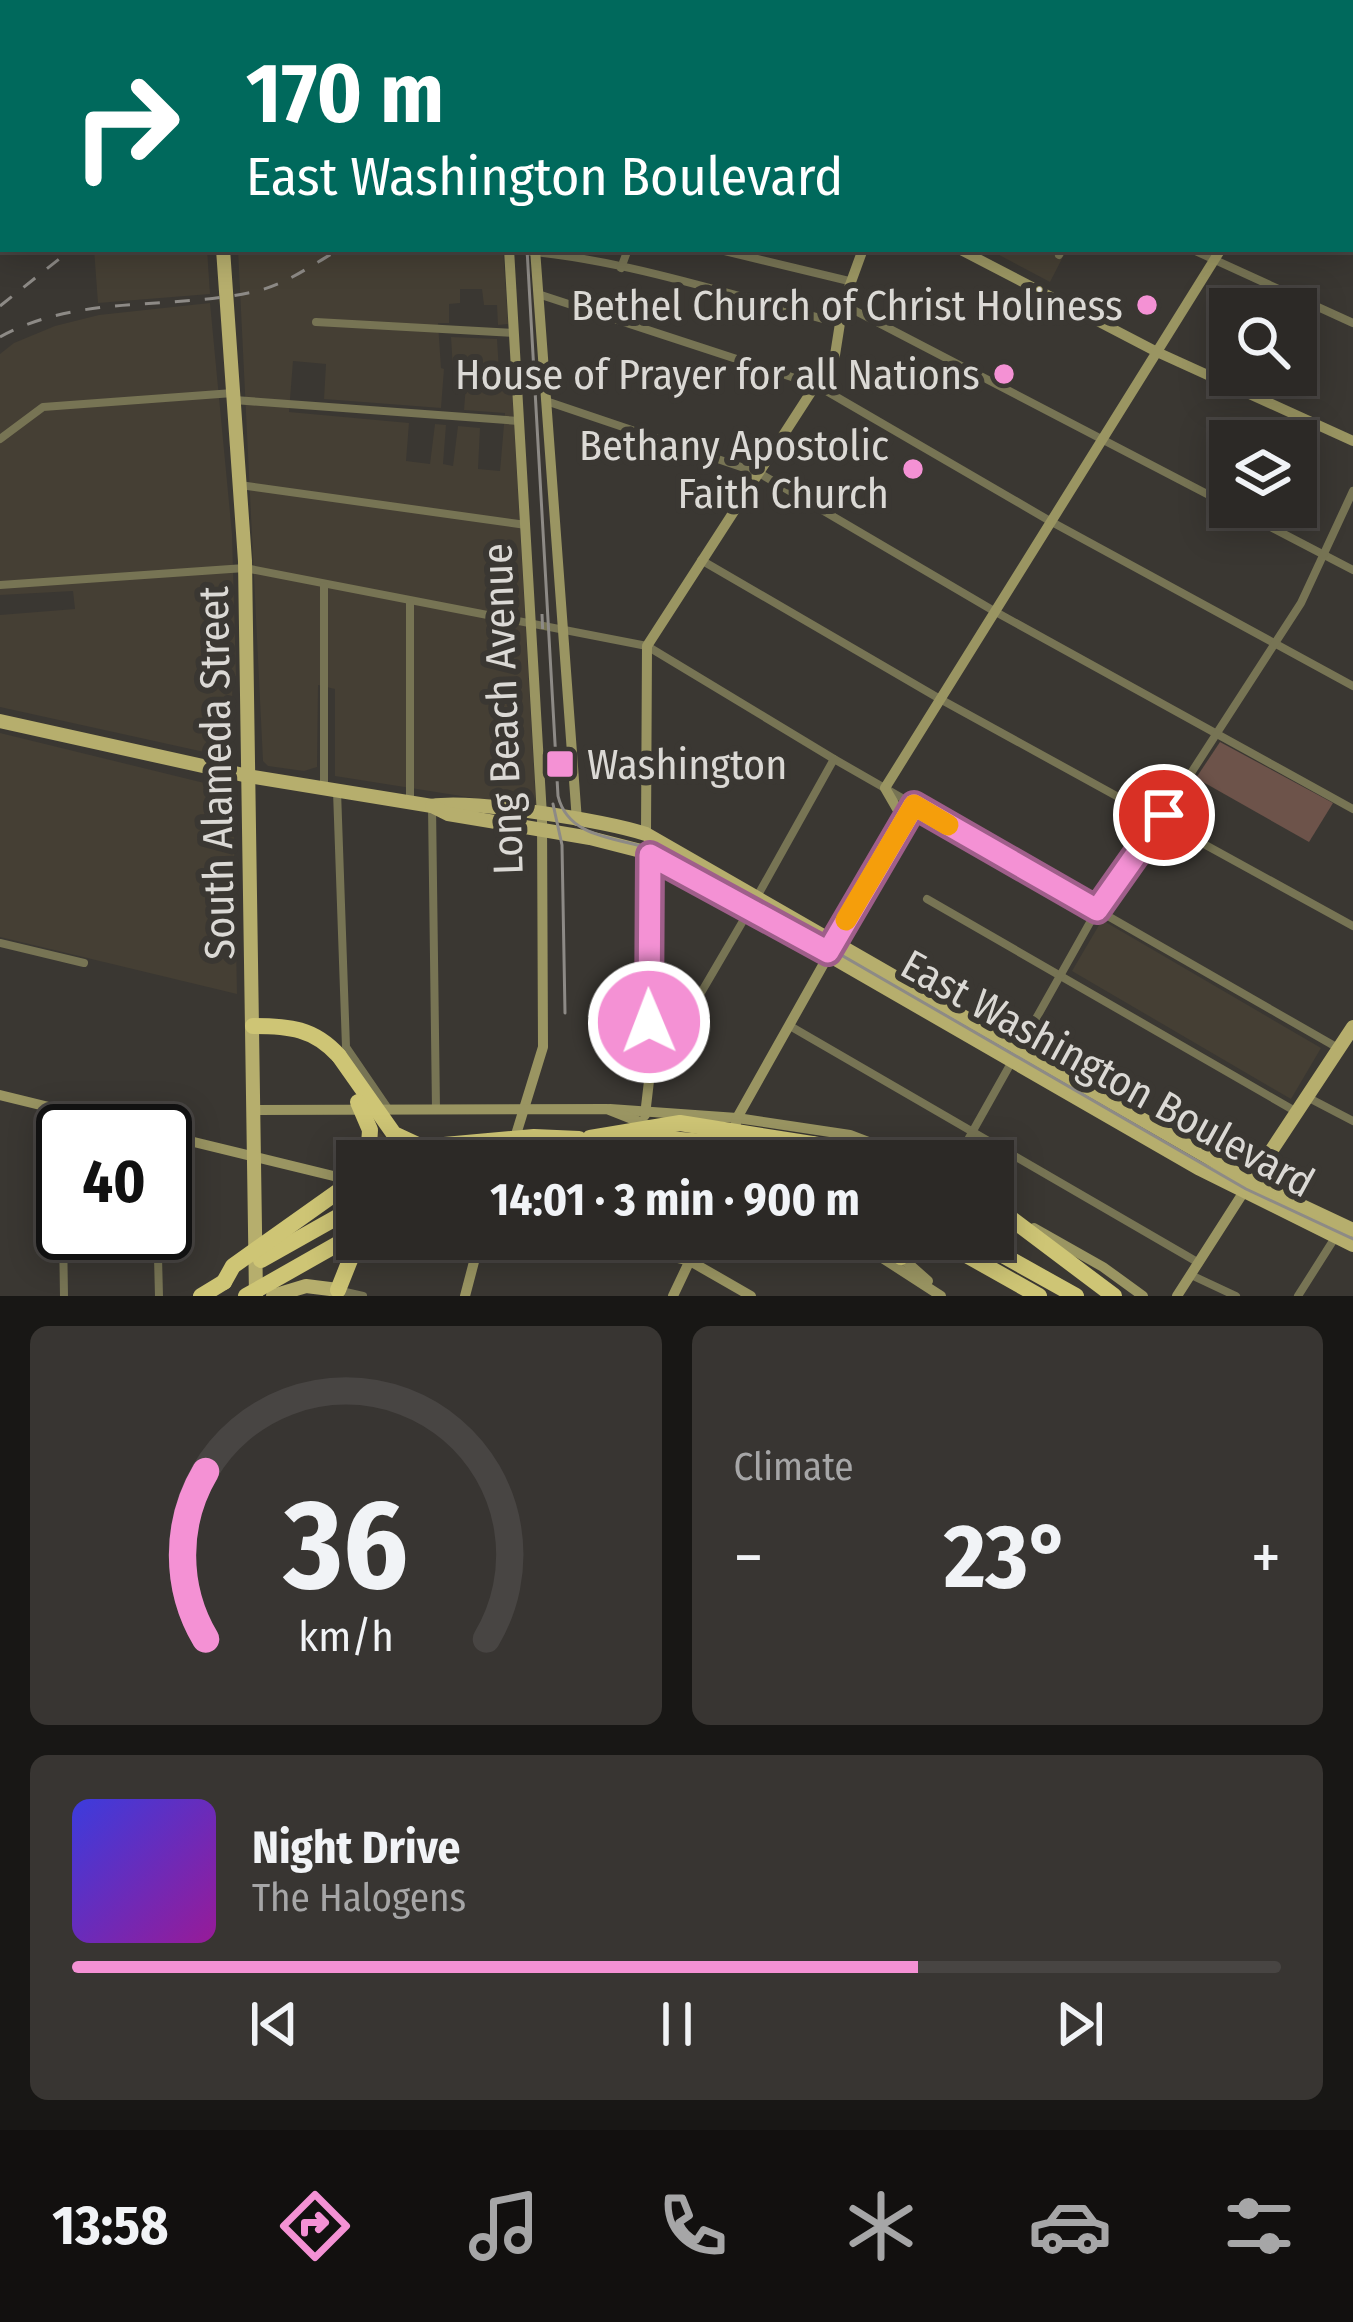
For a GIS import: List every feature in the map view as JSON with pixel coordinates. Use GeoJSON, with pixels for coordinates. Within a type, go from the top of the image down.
{"type":"FeatureCollection","features":[{"type":"Feature","properties":{"kind":"highway"},"geometry":{"type":"LineString","coordinates":[[253,1031],[299,1038],[334,1059],[394,1134],[422,1147],[534,1136],[693,1140]]}},
{"type":"Feature","properties":{"kind":"highway"},"geometry":{"type":"LineString","coordinates":[[334,1059],[368,1121],[371,1140]]}},
{"type":"Feature","properties":{"kind":"highway"},"geometry":{"type":"LineString","coordinates":[[574,1140],[680,1123],[787,1140]]}},
{"type":"Feature","properties":{"kind":"highway"},"geometry":{"type":"LineString","coordinates":[[224,1282],[233,1266],[336,1195]]}},
{"type":"Feature","properties":{"kind":"highway"},"geometry":{"type":"LineString","coordinates":[[201,1296],[336,1218]]}},
{"type":"Feature","properties":{"kind":"highway"},"geometry":{"type":"LineString","coordinates":[[1014,1220],[1114,1296]]}},
{"type":"Feature","properties":{"kind":"highway"},"geometry":{"type":"LineString","coordinates":[[246,1296],[336,1245]]}},
{"type":"Feature","properties":{"kind":"highway"},"geometry":{"type":"LineString","coordinates":[[338,1290],[350,1260]]}},
{"type":"Feature","properties":{"kind":"highway"},"geometry":{"type":"LineString","coordinates":[[975,1260],[1039,1296]]}},
{"type":"Feature","properties":{"kind":"highway"},"geometry":{"type":"LineString","coordinates":[[1012,1260],[1076,1296]]}},
{"type":"Feature","properties":{"kind":"main road","name":"South Alameda Street"},"geometry":{"type":"LineString","coordinates":[[224,252],[245,568],[256,1296]]}},
{"type":"Feature","properties":{"kind":"main road","name":"East Washington Boulevard"},"geometry":{"type":"LineString","coordinates":[[0,721],[248,776],[432,806],[448,814],[547,826],[650,855],[754,902]]}},
{"type":"Feature","properties":{"kind":"main road","name":"East Washington Boulevard"},"geometry":{"type":"LineString","coordinates":[[576,816],[646,834],[1015,1055],[1353,1245]]}},
{"type":"Feature","properties":{"kind":"main road"},"geometry":{"type":"LineString","coordinates":[[547,826],[572,830],[576,816]]}},
{"type":"Feature","properties":{"kind":"main road"},"geometry":{"type":"LineString","coordinates":[[1247,1188],[1353,1027]]}},
{"type":"Feature","properties":{"kind":"main road","name":"East Washington Boulevard"},"geometry":{"type":"LineString","coordinates":[[1247,1188],[1353,1230]]}},
{"type":"Feature","properties":{"kind":"main road"},"geometry":{"type":"LineString","coordinates":[[273,1296],[306,1286],[338,1290]]}},
{"type":"Feature","properties":{"kind":"street","name":"Long Beach Avenue"},"geometry":{"type":"LineString","coordinates":[[509,252],[547,826],[543,1048],[515,1140]]}},
{"type":"Feature","properties":{"kind":"street","name":"Long Beach Avenue"},"geometry":{"type":"LineString","coordinates":[[536,252],[576,816]]}},
{"type":"Feature","properties":{"kind":"street"},"geometry":{"type":"LineString","coordinates":[[545,252],[839,323]]}},
{"type":"Feature","properties":{"kind":"street"},"geometry":{"type":"LineString","coordinates":[[621,268],[627,252]]}},
{"type":"Feature","properties":{"kind":"street"},"geometry":{"type":"LineString","coordinates":[[728,252],[849,281]]}},
{"type":"Feature","properties":{"kind":"street"},"geometry":{"type":"LineString","coordinates":[[646,834],[647,646],[835,356],[842,304],[862,252]]}},
{"type":"Feature","properties":{"kind":"street"},"geometry":{"type":"LineString","coordinates":[[964,252],[1157,352],[1353,441]]}},
{"type":"Feature","properties":{"kind":"street"},"geometry":{"type":"LineString","coordinates":[[885,788],[1218,255],[1353,323]]}},
{"type":"Feature","properties":{"kind":"street"},"geometry":{"type":"LineString","coordinates":[[538,294],[816,386],[1353,686]]}},
{"type":"Feature","properties":{"kind":"street"},"geometry":{"type":"LineString","coordinates":[[842,304],[1353,570]]}},
{"type":"Feature","properties":{"kind":"street"},"geometry":{"type":"LineString","coordinates":[[316,322],[513,333]]}},
{"type":"Feature","properties":{"kind":"street"},"geometry":{"type":"LineString","coordinates":[[0,439],[43,407],[233,396],[520,421]]}},
{"type":"Feature","properties":{"kind":"street"},"geometry":{"type":"LineString","coordinates":[[546,401],[759,473],[994,611],[1353,809]]}},
{"type":"Feature","properties":{"kind":"street"},"geometry":{"type":"LineString","coordinates":[[240,485],[527,526]]}},
{"type":"Feature","properties":{"kind":"street"},"geometry":{"type":"LineString","coordinates":[[968,1140],[1097,910],[1300,603],[1353,491]]}},
{"type":"Feature","properties":{"kind":"street"},"geometry":{"type":"LineString","coordinates":[[701,560],[940,699],[1353,926]]}},
{"type":"Feature","properties":{"kind":"street"},"geometry":{"type":"LineString","coordinates":[[0,585],[245,568],[647,646],[1339,1049]]}},
{"type":"Feature","properties":{"kind":"street"},"geometry":{"type":"LineString","coordinates":[[324,586],[330,790],[346,1047],[390,1111]]}},
{"type":"Feature","properties":{"kind":"street"},"geometry":{"type":"LineString","coordinates":[[410,602],[410,802]]}},
{"type":"Feature","properties":{"kind":"street"},"geometry":{"type":"LineString","coordinates":[[650,1081],[834,759]]}},
{"type":"Feature","properties":{"kind":"street"},"geometry":{"type":"LineString","coordinates":[[885,788],[900,814],[900,828]]}},
{"type":"Feature","properties":{"kind":"street"},"geometry":{"type":"LineString","coordinates":[[733,1140],[737,1118],[786,1024],[914,805]]}},
{"type":"Feature","properties":{"kind":"street"},"geometry":{"type":"LineString","coordinates":[[432,806],[436,1111]]}},
{"type":"Feature","properties":{"kind":"street"},"geometry":{"type":"LineString","coordinates":[[650,855],[650,1081],[645,1115],[666,1140]]}},
{"type":"Feature","properties":{"kind":"street"},"geometry":{"type":"LineString","coordinates":[[927,899],[1296,1112]]}},
{"type":"Feature","properties":{"kind":"street"},"geometry":{"type":"LineString","coordinates":[[0,943],[84,963]]}},
{"type":"Feature","properties":{"kind":"street"},"geometry":{"type":"LineString","coordinates":[[786,1024],[1198,1263]]}},
{"type":"Feature","properties":{"kind":"street"},"geometry":{"type":"LineString","coordinates":[[0,1095],[37,1104]]}},
{"type":"Feature","properties":{"kind":"street"},"geometry":{"type":"LineString","coordinates":[[1306,1097],[1353,1121]]}},
{"type":"Feature","properties":{"kind":"street"},"geometry":{"type":"LineString","coordinates":[[254,1111],[607,1109],[737,1118],[863,1140]]}},
{"type":"Feature","properties":{"kind":"street"},"geometry":{"type":"LineString","coordinates":[[192,1142],[336,1175]]}},
{"type":"Feature","properties":{"kind":"street"},"geometry":{"type":"LineString","coordinates":[[1178,1296],[1247,1188]]}},
{"type":"Feature","properties":{"kind":"street"},"geometry":{"type":"LineString","coordinates":[[1014,1216],[1143,1296]]}},
{"type":"Feature","properties":{"kind":"street"},"geometry":{"type":"LineString","coordinates":[[1298,1296],[1336,1236]]}},
{"type":"Feature","properties":{"kind":"street"},"geometry":{"type":"LineString","coordinates":[[63,1260],[64,1296]]}},
{"type":"Feature","properties":{"kind":"street"},"geometry":{"type":"LineString","coordinates":[[158,1260],[159,1296]]}},
{"type":"Feature","properties":{"kind":"street"},"geometry":{"type":"LineString","coordinates":[[465,1296],[474,1260]]}},
{"type":"Feature","properties":{"kind":"street"},"geometry":{"type":"LineString","coordinates":[[686,1260],[751,1296]]}},
{"type":"Feature","properties":{"kind":"street"},"geometry":{"type":"LineString","coordinates":[[887,1260],[944,1296]]}},
{"type":"Feature","properties":{"kind":"street"},"geometry":{"type":"LineString","coordinates":[[904,1260],[944,1296]]}},
{"type":"Feature","properties":{"kind":"street"},"geometry":{"type":"LineString","coordinates":[[674,1296],[690,1261]]}},
{"type":"Feature","properties":{"kind":"street"},"geometry":{"type":"LineString","coordinates":[[1191,1275],[1236,1296]]}},
{"type":"Feature","properties":{"kind":"street"},"geometry":{"type":"LineString","coordinates":[[338,1290],[363,1296]]}},
{"type":"Feature","properties":{"kind":"shaded area"},"geometry":{"type":"Polygon","coordinates":[[[94,252],[207,252],[210,294],[98,303],[94,252]]]}},
{"type":"Feature","properties":{"kind":"shaded area"},"geometry":{"type":"Polygon","coordinates":[[[238,252],[503,252],[508,324],[498,325],[497,305],[484,305],[482,289],[460,289],[460,303],[449,304],[449,323],[438,323],[444,369],[441,408],[324,399],[326,364],[293,361],[289,412],[409,423],[406,461],[430,464],[435,424],[446,425],[443,464],[453,466],[458,426],[480,428],[478,469],[500,471],[505,413],[464,410],[467,371],[453,369],[451,337],[497,339],[499,371],[511,372],[536,808],[335,776],[335,689],[318,685],[317,767],[304,771],[268,766],[263,761],[238,252]]]}},
{"type":"Feature","properties":{"kind":"shaded area"},"geometry":{"type":"Polygon","coordinates":[[[994,252],[1065,252],[1050,282],[994,252]]]}},
{"type":"Feature","properties":{"kind":"shaded area"},"geometry":{"type":"Polygon","coordinates":[[[210,303],[232,534],[233,754],[227,757],[0,707],[0,615],[75,609],[73,591],[0,595],[0,354],[55,326],[99,315],[210,303]]]}},
{"type":"Feature","properties":{"kind":"shaded area"},"geometry":{"type":"Polygon","coordinates":[[[0,733],[233,790],[237,994],[0,937],[0,733]]]}},
{"type":"Feature","properties":{"kind":"shaded area"},"geometry":{"type":"Polygon","coordinates":[[[1220,742],[1333,803],[1309,842],[1196,778],[1220,742]]]}},
{"type":"Feature","properties":{"kind":"shaded area"},"geometry":{"type":"Polygon","coordinates":[[[1102,920],[1321,1048],[1291,1099],[1072,971],[1102,920]]]}},
{"type":"Feature","properties":{"kind":"tram line"},"geometry":{"type":"LineString","coordinates":[[527,252],[558,796],[565,812],[589,831],[670,856],[1246,1189],[1353,1239]]}},
{"type":"Feature","properties":{"kind":"tram line"},"geometry":{"type":"LineString","coordinates":[[553,804],[562,845],[565,1013]]}},
{"type":"Feature","properties":{"kind":"railway"},"geometry":{"type":"LineString","coordinates":[[0,306],[68,252]]}},
{"type":"Feature","properties":{"kind":"railway"},"geometry":{"type":"LineString","coordinates":[[0,337],[30,323],[94,308],[257,291],[335,252]]}},
{"type":"Feature","properties":{"kind":"railway"},"geometry":{"type":"LineString","coordinates":[[542,614],[543,638]]}},
{"type":"Feature","properties":{"kind":"slow traffic"},"geometry":{"type":"LineString","coordinates":[[846,920],[914,805],[948,825]]}},
{"type":"Feature","properties":{"kind":"place","name":"Bethel Church of Christ Holiness"},"geometry":{"type":"Point","coordinates":[1147,305]}},
{"type":"Feature","properties":{"kind":"place","name":"House of Prayer for all Nations"},"geometry":{"type":"Point","coordinates":[1004,374]}},
{"type":"Feature","properties":{"kind":"place","name":"Bethany Apostolic Faith Church"},"geometry":{"type":"Point","coordinates":[913,469]}},
{"type":"Feature","properties":{"kind":"place","name":"Washington"},"geometry":{"type":"Point","coordinates":[560,764]}},
{"type":"Feature","properties":{"kind":"route"},"geometry":{"type":"LineString","coordinates":[[649,1022],[650,855],[828,952],[914,805],[1097,910],[1164,815]]}}]}
